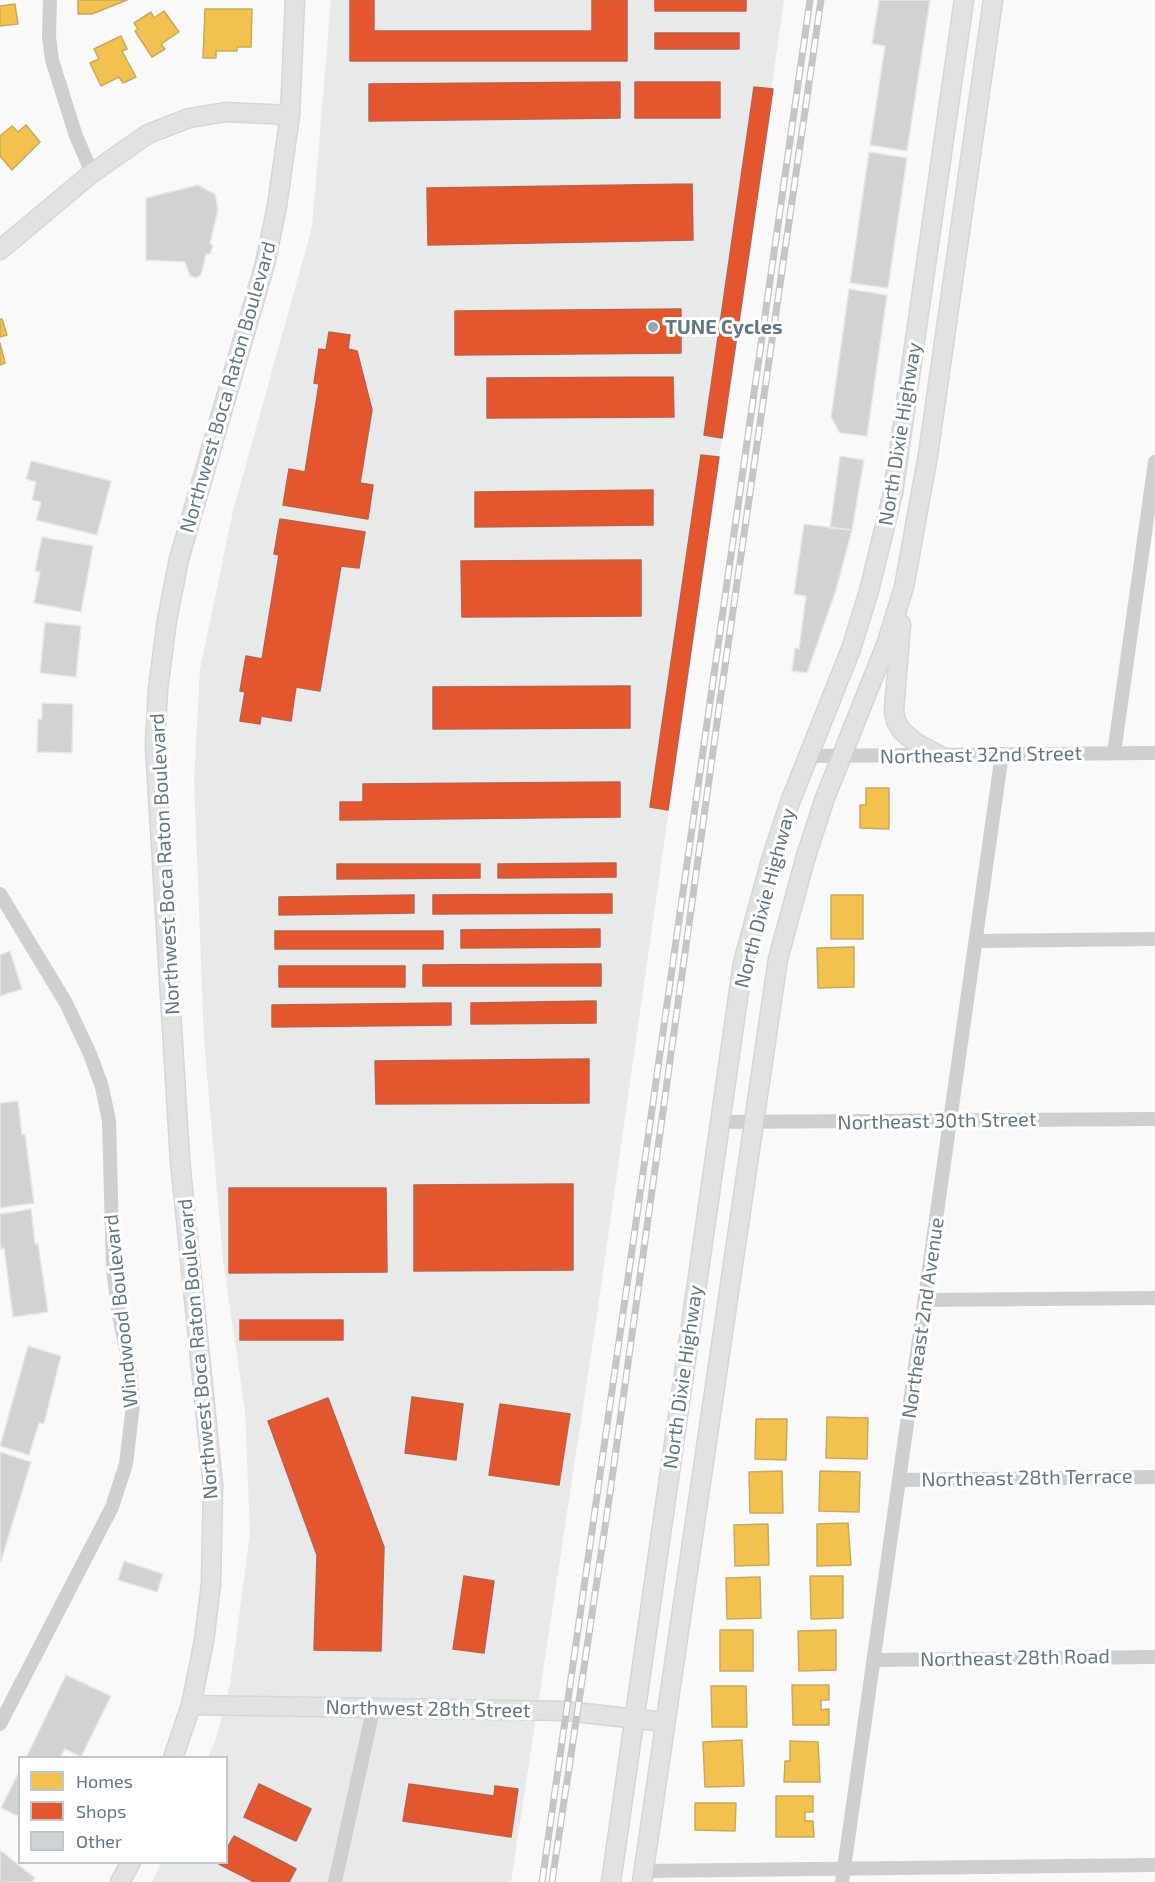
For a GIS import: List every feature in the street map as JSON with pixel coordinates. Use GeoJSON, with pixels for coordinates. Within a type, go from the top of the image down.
{"type":"FeatureCollection","features":[{"type":"Feature","properties":{"kind":"main road","name":"Northwest Boca Raton Boulevard"},"geometry":{"type":"LineString","coordinates":[[174,1756],[191,1705],[204,1641],[211,1584],[213,1486],[180,1160],[155,745],[158,698],[167,620],[179,559],[265,264],[277,206],[290,115],[295,0]]}},
{"type":"Feature","properties":{"kind":"main road","name":"North Dixie Highway"},"geometry":{"type":"LineString","coordinates":[[611,1882],[743,963],[771,860],[807,756],[851,649],[869,591],[893,493],[964,0]]}},
{"type":"Feature","properties":{"kind":"main road","name":"North Dixie Highway"},"geometry":{"type":"LineString","coordinates":[[643,1876],[778,959],[806,856],[841,756],[886,645],[904,586],[928,455],[993,0]]}},
{"type":"Feature","properties":{"kind":"main road"},"geometry":{"type":"LineString","coordinates":[[0,250],[92,173],[141,138],[189,118],[226,112],[290,115]]}},
{"type":"Feature","properties":{"kind":"main road"},"geometry":{"type":"LineString","coordinates":[[904,586],[894,711],[902,731],[916,743],[939,755]]}},
{"type":"Feature","properties":{"kind":"main road","name":"Northwest 28th Street"},"geometry":{"type":"LineString","coordinates":[[191,1705],[373,1710],[566,1711],[664,1722]]}},
{"type":"Feature","properties":{"kind":"main road"},"geometry":{"type":"LineString","coordinates":[[120,1882],[130,1864]]}},
{"type":"Feature","properties":{"kind":"street"},"geometry":{"type":"LineString","coordinates":[[50,0],[48,37],[52,60],[82,151],[92,173]]}},
{"type":"Feature","properties":{"kind":"street"},"geometry":{"type":"LineString","coordinates":[[1114,753],[1149,550],[1155,462]]}},
{"type":"Feature","properties":{"kind":"street","name":"Northeast 32nd Street"},"geometry":{"type":"LineString","coordinates":[[807,756],[1155,753]]}},
{"type":"Feature","properties":{"kind":"street","name":"Northeast 2nd Avenue"},"geometry":{"type":"LineString","coordinates":[[843,1875],[1002,754]]}},
{"type":"Feature","properties":{"kind":"street","name":"Windwood Boulevard"},"geometry":{"type":"LineString","coordinates":[[0,894],[66,1003],[90,1054],[102,1087],[109,1121],[113,1269],[131,1375],[133,1405],[126,1464],[112,1507],[0,1725]]}},
{"type":"Feature","properties":{"kind":"street"},"geometry":{"type":"LineString","coordinates":[[977,941],[1155,939]]}},
{"type":"Feature","properties":{"kind":"street","name":"Northeast 30th Street"},"geometry":{"type":"LineString","coordinates":[[719,1122],[1155,1119]]}},
{"type":"Feature","properties":{"kind":"street"},"geometry":{"type":"LineString","coordinates":[[926,1300],[1155,1298]]}},
{"type":"Feature","properties":{"kind":"street","name":"Northeast 28th Terrace"},"geometry":{"type":"LineString","coordinates":[[900,1480],[1155,1477]]}},
{"type":"Feature","properties":{"kind":"street","name":"Northeast 28th Road"},"geometry":{"type":"LineString","coordinates":[[874,1660],[1155,1657]]}},
{"type":"Feature","properties":{"kind":"street"},"geometry":{"type":"LineString","coordinates":[[335,1882],[373,1710]]}},
{"type":"Feature","properties":{"kind":"street"},"geometry":{"type":"LineString","coordinates":[[643,1876],[843,1875],[1010,1867],[1155,1865]]}},
{"type":"Feature","properties":{"kind":"street"},"geometry":{"type":"LineString","coordinates":[[1010,1867],[1010,1882]]}},
{"type":"Feature","properties":{"kind":"shaded area"},"geometry":{"type":"Polygon","coordinates":[[[331,0],[784,0],[597,1315],[511,1882],[152,1882],[161,1864],[228,1864],[228,1756],[208,1756],[216,1739],[230,1684],[250,1534],[245,1411],[223,1260],[204,1040],[194,780],[200,669],[233,511],[312,227],[331,0]]]}},
{"type":"Feature","properties":{"kind":"building: Homes"},"geometry":{"type":"Polygon","coordinates":[[[78,0],[127,0],[92,14],[78,14],[78,0]]]}},
{"type":"Feature","properties":{"kind":"building: Homes"},"geometry":{"type":"Polygon","coordinates":[[[15,4],[18,24],[0,26],[0,6],[15,4]]]}},
{"type":"Feature","properties":{"kind":"building: Homes"},"geometry":{"type":"Polygon","coordinates":[[[205,9],[252,9],[251,47],[237,47],[237,51],[216,51],[216,58],[203,58],[205,9]]]}},
{"type":"Feature","properties":{"kind":"building: Homes"},"geometry":{"type":"Polygon","coordinates":[[[164,11],[179,32],[161,44],[165,49],[152,57],[135,31],[138,29],[134,23],[151,12],[154,18],[164,11]]]}},
{"type":"Feature","properties":{"kind":"building: Homes"},"geometry":{"type":"Polygon","coordinates":[[[121,36],[127,49],[122,51],[136,77],[123,83],[119,77],[101,86],[90,63],[99,59],[94,49],[121,36]]]}},
{"type":"Feature","properties":{"kind":"building: Homes"},"geometry":{"type":"Polygon","coordinates":[[[26,125],[40,142],[12,170],[0,156],[0,136],[12,126],[18,132],[26,125]]]}},
{"type":"Feature","properties":{"kind":"building: Homes"},"geometry":{"type":"Polygon","coordinates":[[[0,319],[2,319],[7,335],[0,337],[0,319]]]}},
{"type":"Feature","properties":{"kind":"building: Homes"},"geometry":{"type":"Polygon","coordinates":[[[0,343],[5,363],[0,365],[0,343]]]}},
{"type":"Feature","properties":{"kind":"building: Homes"},"geometry":{"type":"Polygon","coordinates":[[[866,788],[889,788],[889,829],[860,828],[860,805],[866,805],[866,788]]]}},
{"type":"Feature","properties":{"kind":"building: Homes"},"geometry":{"type":"Polygon","coordinates":[[[831,895],[863,895],[863,939],[831,939],[831,895]]]}},
{"type":"Feature","properties":{"kind":"building: Homes"},"geometry":{"type":"Polygon","coordinates":[[[854,947],[854,987],[818,988],[817,948],[854,947]]]}},
{"type":"Feature","properties":{"kind":"building: Homes"},"geometry":{"type":"Polygon","coordinates":[[[827,1417],[868,1418],[867,1459],[826,1458],[827,1417]]]}},
{"type":"Feature","properties":{"kind":"building: Homes"},"geometry":{"type":"Polygon","coordinates":[[[756,1419],[787,1419],[786,1460],[755,1459],[756,1419]]]}},
{"type":"Feature","properties":{"kind":"building: Homes"},"geometry":{"type":"Polygon","coordinates":[[[782,1471],[783,1513],[750,1513],[749,1472],[782,1471]]]}},
{"type":"Feature","properties":{"kind":"building: Homes"},"geometry":{"type":"Polygon","coordinates":[[[820,1471],[860,1472],[859,1512],[819,1511],[820,1471]]]}},
{"type":"Feature","properties":{"kind":"building: Homes"},"geometry":{"type":"Polygon","coordinates":[[[848,1523],[851,1565],[817,1566],[817,1524],[848,1523]]]}},
{"type":"Feature","properties":{"kind":"building: Homes"},"geometry":{"type":"Polygon","coordinates":[[[768,1524],[769,1565],[735,1566],[734,1525],[768,1524]]]}},
{"type":"Feature","properties":{"kind":"building: Homes"},"geometry":{"type":"Polygon","coordinates":[[[810,1576],[843,1576],[843,1618],[811,1619],[810,1576]]]}},
{"type":"Feature","properties":{"kind":"building: Homes"},"geometry":{"type":"Polygon","coordinates":[[[760,1577],[761,1618],[727,1619],[726,1578],[760,1577]]]}},
{"type":"Feature","properties":{"kind":"building: Homes"},"geometry":{"type":"Polygon","coordinates":[[[720,1630],[753,1630],[753,1671],[720,1671],[720,1630]]]}},
{"type":"Feature","properties":{"kind":"building: Homes"},"geometry":{"type":"Polygon","coordinates":[[[836,1630],[836,1670],[799,1671],[798,1631],[836,1630]]]}},
{"type":"Feature","properties":{"kind":"building: Homes"},"geometry":{"type":"Polygon","coordinates":[[[792,1685],[829,1685],[829,1700],[821,1700],[821,1710],[829,1709],[829,1725],[793,1725],[792,1685]]]}},
{"type":"Feature","properties":{"kind":"building: Homes"},"geometry":{"type":"Polygon","coordinates":[[[711,1686],[746,1686],[747,1727],[712,1727],[711,1686]]]}},
{"type":"Feature","properties":{"kind":"building: Homes"},"geometry":{"type":"Polygon","coordinates":[[[742,1740],[744,1786],[705,1787],[703,1742],[742,1740]]]}},
{"type":"Feature","properties":{"kind":"building: Homes"},"geometry":{"type":"Polygon","coordinates":[[[790,1741],[818,1742],[820,1782],[784,1782],[785,1761],[790,1761],[790,1741]]]}},
{"type":"Feature","properties":{"kind":"building: Homes"},"geometry":{"type":"Polygon","coordinates":[[[776,1796],[813,1796],[813,1812],[805,1812],[805,1821],[813,1821],[814,1837],[776,1837],[776,1796]]]}},
{"type":"Feature","properties":{"kind":"building: Homes"},"geometry":{"type":"Polygon","coordinates":[[[695,1803],[736,1803],[735,1831],[695,1830],[695,1803]]]}},
{"type":"Feature","properties":{"kind":"building: Shops"},"geometry":{"type":"Polygon","coordinates":[[[350,0],[374,0],[374,31],[592,31],[592,0],[627,0],[627,61],[350,61],[350,0]]]}},
{"type":"Feature","properties":{"kind":"building: Shops"},"geometry":{"type":"Polygon","coordinates":[[[655,0],[746,0],[746,11],[655,11],[655,0]]]}},
{"type":"Feature","properties":{"kind":"building: Shops"},"geometry":{"type":"Polygon","coordinates":[[[655,33],[739,33],[739,49],[655,49],[655,33]]]}},
{"type":"Feature","properties":{"kind":"building: Shops"},"geometry":{"type":"Polygon","coordinates":[[[620,82],[620,118],[369,121],[369,84],[620,82]]]}},
{"type":"Feature","properties":{"kind":"building: Shops"},"geometry":{"type":"Polygon","coordinates":[[[635,82],[720,82],[720,118],[635,118],[635,82]]]}},
{"type":"Feature","properties":{"kind":"building: Shops"},"geometry":{"type":"Polygon","coordinates":[[[754,87],[773,89],[722,438],[704,435],[754,87]]]}},
{"type":"Feature","properties":{"kind":"building: Shops"},"geometry":{"type":"Polygon","coordinates":[[[692,184],[693,240],[428,245],[427,188],[692,184]]]}},
{"type":"Feature","properties":{"kind":"building: Shops"},"geometry":{"type":"Polygon","coordinates":[[[681,309],[681,353],[455,355],[455,311],[681,309]]]}},
{"type":"Feature","properties":{"kind":"building: Shops"},"geometry":{"type":"Polygon","coordinates":[[[329,332],[350,335],[348,349],[357,351],[372,410],[360,483],[373,485],[368,519],[283,505],[289,469],[305,472],[319,384],[314,383],[319,349],[326,350],[329,332]]]}},
{"type":"Feature","properties":{"kind":"building: Shops"},"geometry":{"type":"Polygon","coordinates":[[[673,377],[674,417],[487,418],[487,378],[673,377]]]}},
{"type":"Feature","properties":{"kind":"building: Shops"},"geometry":{"type":"Polygon","coordinates":[[[701,455],[719,457],[668,810],[650,807],[701,455]]]}},
{"type":"Feature","properties":{"kind":"building: Shops"},"geometry":{"type":"Polygon","coordinates":[[[653,490],[653,525],[475,527],[475,492],[653,490]]]}},
{"type":"Feature","properties":{"kind":"building: Shops"},"geometry":{"type":"Polygon","coordinates":[[[280,519],[365,532],[359,568],[341,566],[320,691],[296,687],[291,721],[261,716],[260,724],[240,721],[245,692],[240,691],[246,656],[262,659],[279,555],[274,554],[280,519]]]}},
{"type":"Feature","properties":{"kind":"building: Shops"},"geometry":{"type":"Polygon","coordinates":[[[641,560],[641,616],[462,617],[461,561],[641,560]]]}},
{"type":"Feature","properties":{"kind":"building: Shops"},"geometry":{"type":"Polygon","coordinates":[[[630,686],[630,728],[433,729],[433,687],[630,686]]]}},
{"type":"Feature","properties":{"kind":"building: Shops"},"geometry":{"type":"Polygon","coordinates":[[[620,782],[620,817],[340,820],[340,802],[363,802],[363,784],[620,782]]]}},
{"type":"Feature","properties":{"kind":"building: Shops"},"geometry":{"type":"Polygon","coordinates":[[[616,863],[616,877],[498,878],[498,864],[616,863]]]}},
{"type":"Feature","properties":{"kind":"building: Shops"},"geometry":{"type":"Polygon","coordinates":[[[337,864],[480,864],[480,878],[337,879],[337,864]]]}},
{"type":"Feature","properties":{"kind":"building: Shops"},"geometry":{"type":"Polygon","coordinates":[[[612,894],[612,913],[433,914],[433,895],[612,894]]]}},
{"type":"Feature","properties":{"kind":"building: Shops"},"geometry":{"type":"Polygon","coordinates":[[[414,895],[414,913],[279,915],[279,897],[414,895]]]}},
{"type":"Feature","properties":{"kind":"building: Shops"},"geometry":{"type":"Polygon","coordinates":[[[600,929],[600,947],[461,948],[461,930],[600,929]]]}},
{"type":"Feature","properties":{"kind":"building: Shops"},"geometry":{"type":"Polygon","coordinates":[[[275,931],[443,931],[443,949],[275,949],[275,931]]]}},
{"type":"Feature","properties":{"kind":"building: Shops"},"geometry":{"type":"Polygon","coordinates":[[[601,964],[601,986],[423,986],[423,965],[601,964]]]}},
{"type":"Feature","properties":{"kind":"building: Shops"},"geometry":{"type":"Polygon","coordinates":[[[279,966],[405,966],[405,987],[279,987],[279,966]]]}},
{"type":"Feature","properties":{"kind":"building: Shops"},"geometry":{"type":"Polygon","coordinates":[[[596,1001],[596,1023],[471,1024],[471,1003],[596,1001]]]}},
{"type":"Feature","properties":{"kind":"building: Shops"},"geometry":{"type":"Polygon","coordinates":[[[451,1003],[451,1025],[272,1027],[272,1005],[451,1003]]]}},
{"type":"Feature","properties":{"kind":"building: Shops"},"geometry":{"type":"Polygon","coordinates":[[[589,1059],[589,1103],[376,1104],[375,1061],[589,1059]]]}},
{"type":"Feature","properties":{"kind":"building: Shops"},"geometry":{"type":"Polygon","coordinates":[[[573,1184],[573,1270],[414,1271],[414,1185],[573,1184]]]}},
{"type":"Feature","properties":{"kind":"building: Shops"},"geometry":{"type":"Polygon","coordinates":[[[229,1188],[386,1188],[387,1272],[229,1273],[229,1188]]]}},
{"type":"Feature","properties":{"kind":"building: Shops"},"geometry":{"type":"Polygon","coordinates":[[[240,1320],[343,1320],[343,1340],[240,1340],[240,1320]]]}},
{"type":"Feature","properties":{"kind":"building: Shops"},"geometry":{"type":"Polygon","coordinates":[[[412,1397],[463,1404],[456,1460],[405,1453],[412,1397]]]}},
{"type":"Feature","properties":{"kind":"building: Shops"},"geometry":{"type":"Polygon","coordinates":[[[328,1398],[384,1547],[381,1651],[314,1650],[317,1555],[268,1421],[328,1398]]]}},
{"type":"Feature","properties":{"kind":"building: Shops"},"geometry":{"type":"Polygon","coordinates":[[[500,1404],[570,1414],[559,1485],[489,1475],[500,1404]]]}},
{"type":"Feature","properties":{"kind":"building: Shops"},"geometry":{"type":"Polygon","coordinates":[[[464,1576],[494,1581],[484,1653],[453,1649],[464,1576]]]}},
{"type":"Feature","properties":{"kind":"building: Shops"},"geometry":{"type":"Polygon","coordinates":[[[259,1784],[311,1809],[296,1841],[244,1817],[259,1784]]]}},
{"type":"Feature","properties":{"kind":"building: Shops"},"geometry":{"type":"Polygon","coordinates":[[[409,1784],[494,1796],[495,1786],[518,1789],[511,1837],[403,1821],[409,1784]]]}},
{"type":"Feature","properties":{"kind":"building: Shops"},"geometry":{"type":"Polygon","coordinates":[[[234,1836],[296,1869],[289,1882],[254,1882],[219,1864],[228,1864],[228,1846],[234,1836]]]}},
{"type":"Feature","properties":{"kind":"building: Other"},"geometry":{"type":"Polygon","coordinates":[[[879,0],[930,0],[907,151],[870,145],[885,46],[872,44],[879,0]]]}},
{"type":"Feature","properties":{"kind":"building: Other"},"geometry":{"type":"Polygon","coordinates":[[[869,152],[907,158],[888,288],[850,283],[869,152]]]}},
{"type":"Feature","properties":{"kind":"building: Other"},"geometry":{"type":"Polygon","coordinates":[[[198,185],[215,194],[218,210],[210,243],[213,246],[210,254],[206,254],[201,275],[196,278],[190,276],[185,262],[146,260],[146,198],[198,185]]]}},
{"type":"Feature","properties":{"kind":"building: Other"},"geometry":{"type":"Polygon","coordinates":[[[849,289],[887,295],[867,436],[840,433],[831,417],[849,289]]]}},
{"type":"Feature","properties":{"kind":"building: Other"},"geometry":{"type":"Polygon","coordinates":[[[840,456],[864,460],[852,530],[830,528],[840,456]]]}},
{"type":"Feature","properties":{"kind":"building: Other"},"geometry":{"type":"Polygon","coordinates":[[[31,461],[111,481],[97,535],[36,520],[41,502],[32,500],[36,482],[26,479],[31,461]]]}},
{"type":"Feature","properties":{"kind":"building: Other"},"geometry":{"type":"Polygon","coordinates":[[[804,524],[852,530],[836,590],[807,673],[792,671],[795,648],[799,649],[806,596],[794,594],[804,524]]]}},
{"type":"Feature","properties":{"kind":"building: Other"},"geometry":{"type":"Polygon","coordinates":[[[42,537],[93,546],[81,612],[34,603],[40,572],[35,571],[42,537]]]}},
{"type":"Feature","properties":{"kind":"building: Other"},"geometry":{"type":"Polygon","coordinates":[[[45,622],[81,626],[76,677],[40,673],[45,622]]]}},
{"type":"Feature","properties":{"kind":"building: Other"},"geometry":{"type":"Polygon","coordinates":[[[42,703],[73,704],[72,753],[37,752],[38,719],[42,719],[42,703]]]}},
{"type":"Feature","properties":{"kind":"building: Other"},"geometry":{"type":"Polygon","coordinates":[[[10,951],[22,989],[0,996],[0,955],[10,951]]]}},
{"type":"Feature","properties":{"kind":"building: Other"},"geometry":{"type":"Polygon","coordinates":[[[18,1101],[22,1135],[25,1134],[34,1203],[0,1208],[0,1103],[18,1101]]]}},
{"type":"Feature","properties":{"kind":"building: Other"},"geometry":{"type":"Polygon","coordinates":[[[31,1209],[48,1312],[13,1317],[4,1248],[1,1249],[0,1214],[31,1209]]]}},
{"type":"Feature","properties":{"kind":"building: Other"},"geometry":{"type":"Polygon","coordinates":[[[28,1346],[61,1356],[44,1424],[39,1423],[29,1455],[0,1446],[28,1346]]]}},
{"type":"Feature","properties":{"kind":"building: Other"},"geometry":{"type":"Polygon","coordinates":[[[0,1452],[31,1462],[1,1561],[0,1561],[0,1452]]]}},
{"type":"Feature","properties":{"kind":"building: Other"},"geometry":{"type":"Polygon","coordinates":[[[124,1561],[163,1574],[157,1592],[118,1580],[124,1561]]]}},
{"type":"Feature","properties":{"kind":"building: Other"},"geometry":{"type":"Polygon","coordinates":[[[66,1675],[111,1696],[81,1756],[65,1749],[61,1756],[27,1756],[66,1675]]]}},
{"type":"Feature","properties":{"kind":"building: Other"},"geometry":{"type":"Polygon","coordinates":[[[18,1774],[18,1816],[1,1808],[18,1774]]]}},
{"type":"Feature","properties":{"kind":"building: Other"},"geometry":{"type":"Polygon","coordinates":[[[0,1850],[35,1878],[32,1882],[0,1882],[0,1850]]]}},
{"type":"Feature","properties":{"kind":"railway"},"geometry":{"type":"LineString","coordinates":[[542,1882],[810,0]]}},
{"type":"Feature","properties":{"kind":"railway"},"geometry":{"type":"LineString","coordinates":[[552,1882],[609,1500],[720,701],[821,0]]}},
{"type":"Feature","properties":{"kind":"place","name":"TUNE Cycles"},"geometry":{"type":"Point","coordinates":[653,327]}}]}
